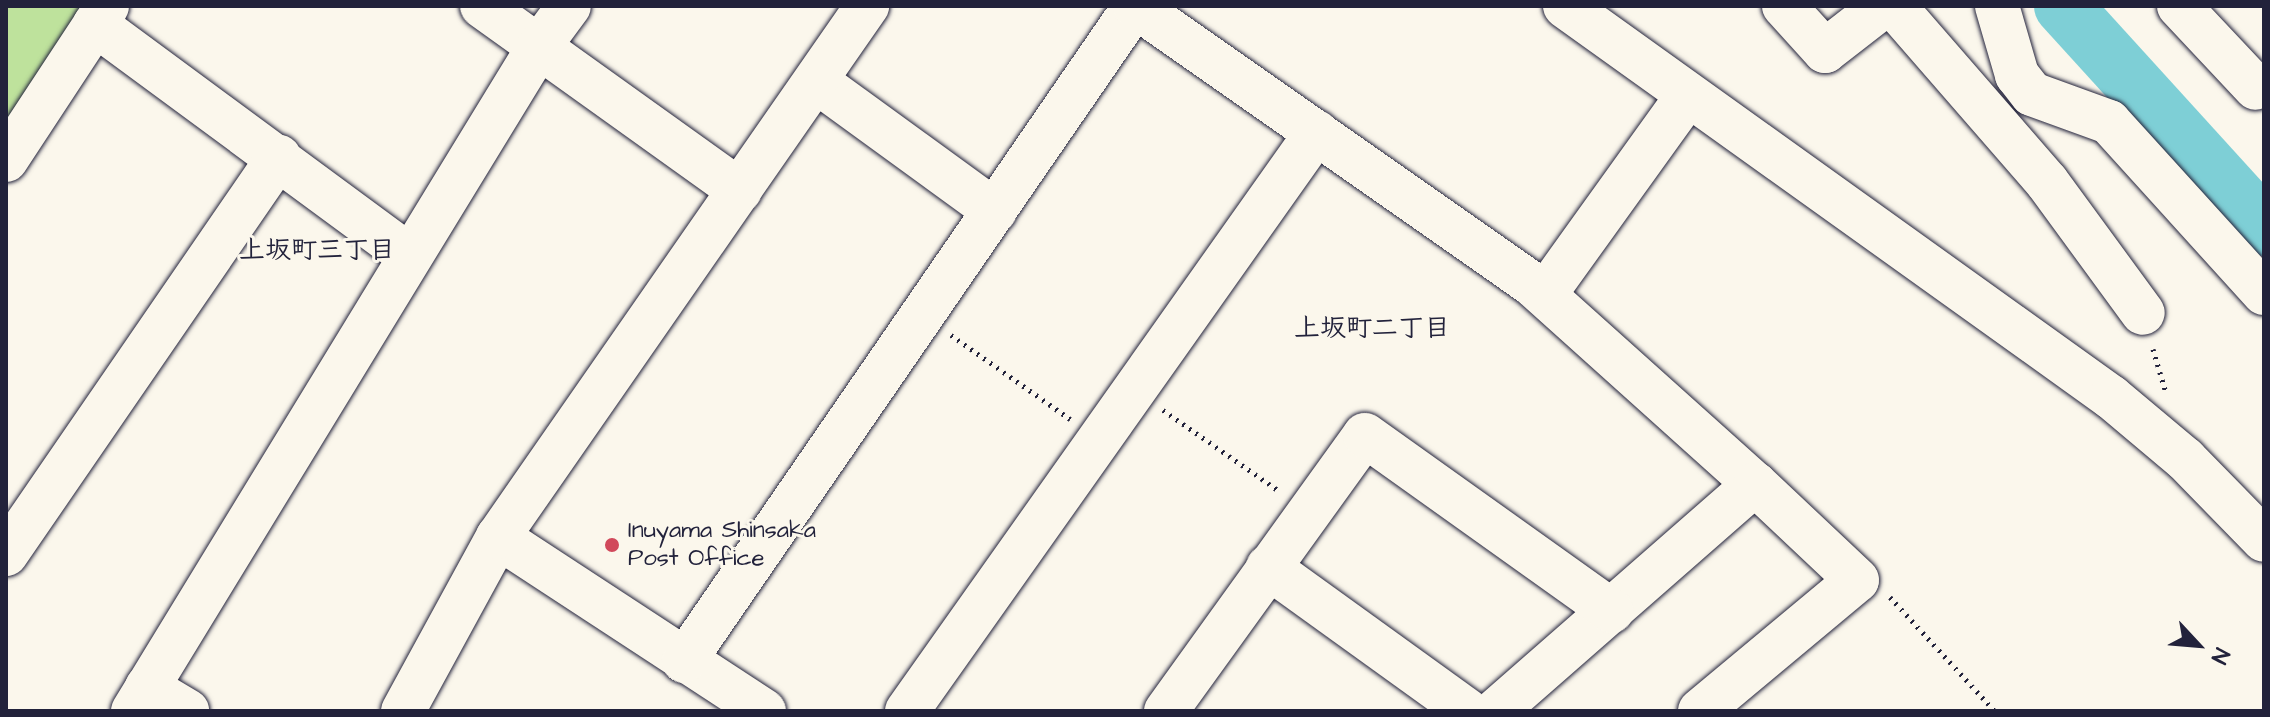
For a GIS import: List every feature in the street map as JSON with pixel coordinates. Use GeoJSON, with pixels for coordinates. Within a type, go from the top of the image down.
{"type":"FeatureCollection","features":[{"type":"Feature","properties":{"kind":"street"},"geometry":{"type":"LineString","coordinates":[[482,6],[740,191]]}},
{"type":"Feature","properties":{"kind":"street"},"geometry":{"type":"LineString","coordinates":[[187,711],[140,699],[538,48],[569,6]]}},
{"type":"Feature","properties":{"kind":"street"},"geometry":{"type":"LineString","coordinates":[[403,711],[498,537],[867,6]]}},
{"type":"Feature","properties":{"kind":"street"},"geometry":{"type":"LineString","coordinates":[[684,661],[1135,6],[1545,294],[1857,580],[1700,711]]}},
{"type":"Feature","properties":{"kind":"street"},"geometry":{"type":"LineString","coordinates":[[1565,6],[2111,397],[2185,459],[2264,540]]}},
{"type":"Feature","properties":{"kind":"street"},"geometry":{"type":"LineString","coordinates":[[1784,6],[1825,51],[1883,6]]}},
{"type":"Feature","properties":{"kind":"street"},"geometry":{"type":"LineString","coordinates":[[1894,6],[2047,182],[2143,313]]}},
{"type":"Feature","properties":{"kind":"street"},"geometry":{"type":"LineString","coordinates":[[1997,6],[2017,75],[2032,94],[2109,122],[2264,293]]}},
{"type":"Feature","properties":{"kind":"street"},"geometry":{"type":"LineString","coordinates":[[2179,6],[2256,88]]}},
{"type":"Feature","properties":{"kind":"street"},"geometry":{"type":"LineString","coordinates":[[6,160],[101,15],[279,157],[410,256]]}},
{"type":"Feature","properties":{"kind":"street"},"geometry":{"type":"LineString","coordinates":[[816,81],[995,211]]}},
{"type":"Feature","properties":{"kind":"street"},"geometry":{"type":"LineString","coordinates":[[1545,294],[1688,95]]}},
{"type":"Feature","properties":{"kind":"street"},"geometry":{"type":"LineString","coordinates":[[907,711],[1097,438],[1317,132]]}},
{"type":"Feature","properties":{"kind":"street"},"geometry":{"type":"LineString","coordinates":[[6,554],[279,157]]}},
{"type":"Feature","properties":{"kind":"street"},"geometry":{"type":"LineString","coordinates":[[1166,711],[1365,435],[1612,611]]}},
{"type":"Feature","properties":{"kind":"street"},"geometry":{"type":"LineString","coordinates":[[1496,711],[1755,484]]}},
{"type":"Feature","properties":{"kind":"street"},"geometry":{"type":"LineString","coordinates":[[498,537],[764,711]]}},
{"type":"Feature","properties":{"kind":"street"},"geometry":{"type":"LineString","coordinates":[[1268,567],[1468,711]]}},
{"type":"Feature","properties":{"kind":"path"},"geometry":{"type":"LineString","coordinates":[[2143,313],[2168,400]]}},
{"type":"Feature","properties":{"kind":"path"},"geometry":{"type":"LineString","coordinates":[[923,315],[1097,438]]}},
{"type":"Feature","properties":{"kind":"path"},"geometry":{"type":"LineString","coordinates":[[1133,390],[1310,512]]}},
{"type":"Feature","properties":{"kind":"path"},"geometry":{"type":"LineString","coordinates":[[1857,580],[1873,578],[1995,711]]}},
{"type":"Feature","properties":{"kind":"green space"},"geometry":{"type":"Polygon","coordinates":[[[6,6],[107,6],[6,160],[6,6]]]}},
{"type":"Feature","properties":{"kind":"waterway"},"geometry":{"type":"LineString","coordinates":[[2063,6],[2264,227]]}},
{"type":"Feature","properties":{"kind":"place","name":"Inuyama Shinsaka Post Office"},"geometry":{"type":"Point","coordinates":[612,545]}},
{"type":"Feature","properties":{"kind":"district","name":"上坂町三丁目"},"geometry":{"type":"Point","coordinates":[317,251]}},
{"type":"Feature","properties":{"kind":"district","name":"上坂町二丁目"},"geometry":{"type":"Point","coordinates":[1372,329]}}]}
